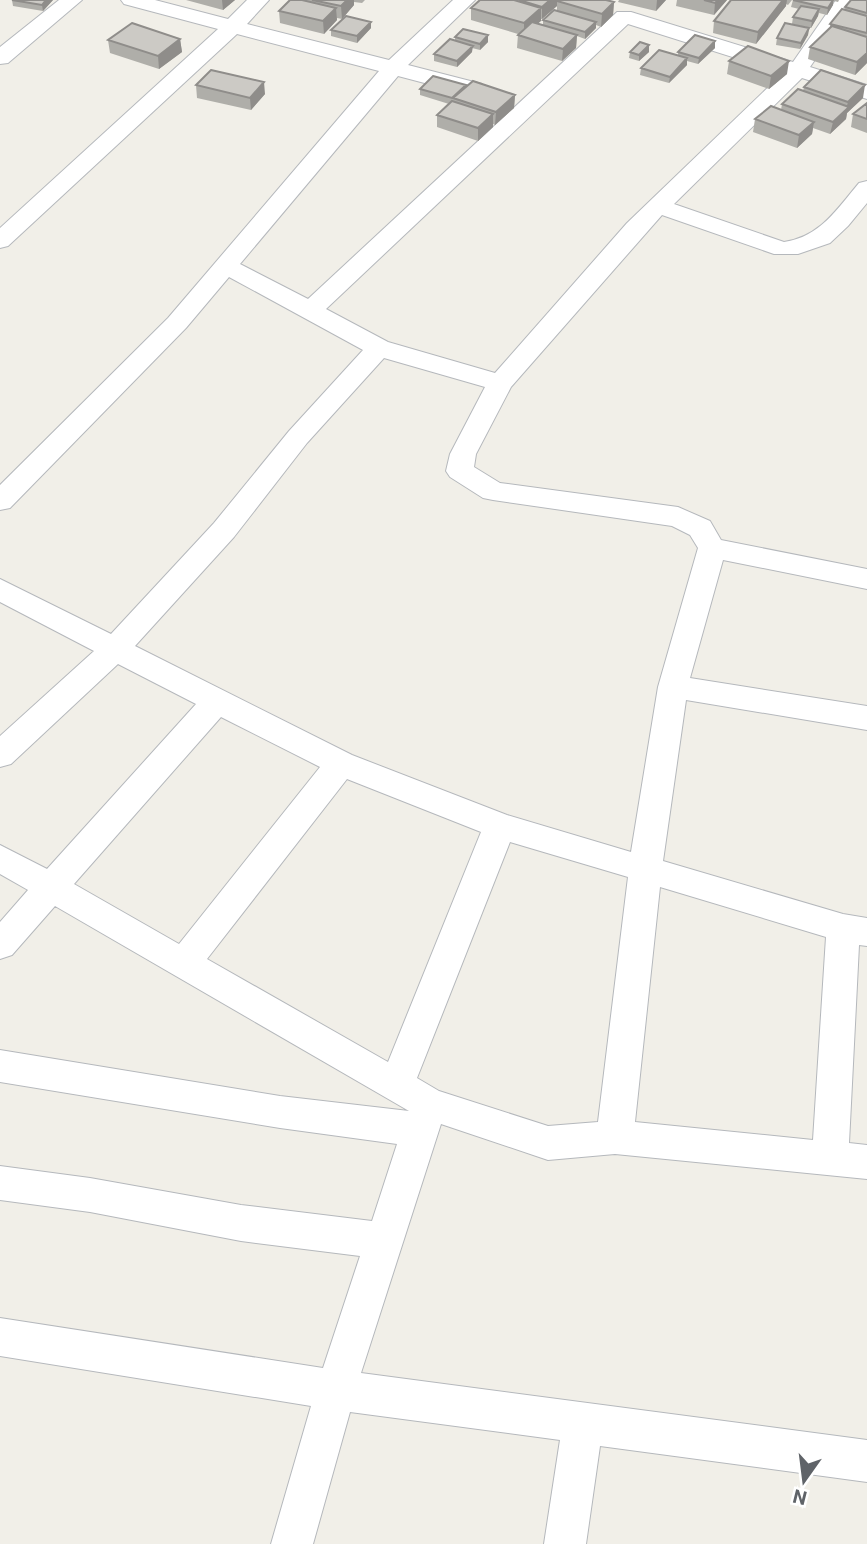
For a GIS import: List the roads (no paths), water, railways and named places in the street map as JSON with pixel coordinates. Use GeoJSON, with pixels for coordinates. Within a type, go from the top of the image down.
{"type":"FeatureCollection","features":[{"type":"Feature","properties":{"kind":"street"},"geometry":{"type":"LineString","coordinates":[[0,58],[72,0]]}},
{"type":"Feature","properties":{"kind":"street"},"geometry":{"type":"LineString","coordinates":[[131,0],[529,104]]}},
{"type":"Feature","properties":{"kind":"street"},"geometry":{"type":"LineString","coordinates":[[0,241],[232,28],[259,0]]}},
{"type":"Feature","properties":{"kind":"street"},"geometry":{"type":"LineString","coordinates":[[0,502],[177,323],[393,68],[466,0]]}},
{"type":"Feature","properties":{"kind":"street"},"geometry":{"type":"LineString","coordinates":[[615,1137],[645,870],[674,687],[712,548],[700,528],[678,517],[493,491],[460,471],[463,454],[500,383],[635,228],[797,71],[846,0]]}},
{"type":"Feature","properties":{"kind":"street"},"geometry":{"type":"LineString","coordinates":[[310,310],[624,16],[867,92]]}},
{"type":"Feature","properties":{"kind":"street"},"geometry":{"type":"LineString","coordinates":[[698,39],[715,20]]}},
{"type":"Feature","properties":{"kind":"street"},"geometry":{"type":"LineString","coordinates":[[658,206],[782,249],[802,248],[820,242],[867,188]]}},
{"type":"Feature","properties":{"kind":"street"},"geometry":{"type":"LineString","coordinates":[[226,266],[379,348],[500,383]]}},
{"type":"Feature","properties":{"kind":"street"},"geometry":{"type":"LineString","coordinates":[[0,755],[115,649],[225,530],[298,437],[379,348]]}},
{"type":"Feature","properties":{"kind":"street"},"geometry":{"type":"LineString","coordinates":[[712,548],[867,579]]}},
{"type":"Feature","properties":{"kind":"street"},"geometry":{"type":"LineString","coordinates":[[0,589],[341,764],[500,826],[855,930],[830,1158]]}},
{"type":"Feature","properties":{"kind":"street"},"geometry":{"type":"LineString","coordinates":[[674,687],[867,718]]}},
{"type":"Feature","properties":{"kind":"street"},"geometry":{"type":"LineString","coordinates":[[0,945],[217,701]]}},
{"type":"Feature","properties":{"kind":"street"},"geometry":{"type":"LineString","coordinates":[[184,963],[271,849],[341,764]]}},
{"type":"Feature","properties":{"kind":"street"},"geometry":{"type":"LineString","coordinates":[[396,1085],[500,826]]}},
{"type":"Feature","properties":{"kind":"street"},"geometry":{"type":"LineString","coordinates":[[0,858],[396,1085],[425,1117]]}},
{"type":"Feature","properties":{"kind":"street"},"geometry":{"type":"LineString","coordinates":[[0,1066],[280,1112],[425,1117],[548,1143],[615,1137],[867,1162]]}},
{"type":"Feature","properties":{"kind":"street"},"geometry":{"type":"LineString","coordinates":[[292,1544],[336,1390],[425,1117]]}},
{"type":"Feature","properties":{"kind":"street"},"geometry":{"type":"LineString","coordinates":[[0,1183],[90,1195],[241,1223],[386,1241]]}},
{"type":"Feature","properties":{"kind":"street"},"geometry":{"type":"LineString","coordinates":[[0,1337],[336,1390],[867,1461]]}},
{"type":"Feature","properties":{"kind":"street"},"geometry":{"type":"LineString","coordinates":[[565,1544],[583,1422]]}}]}
